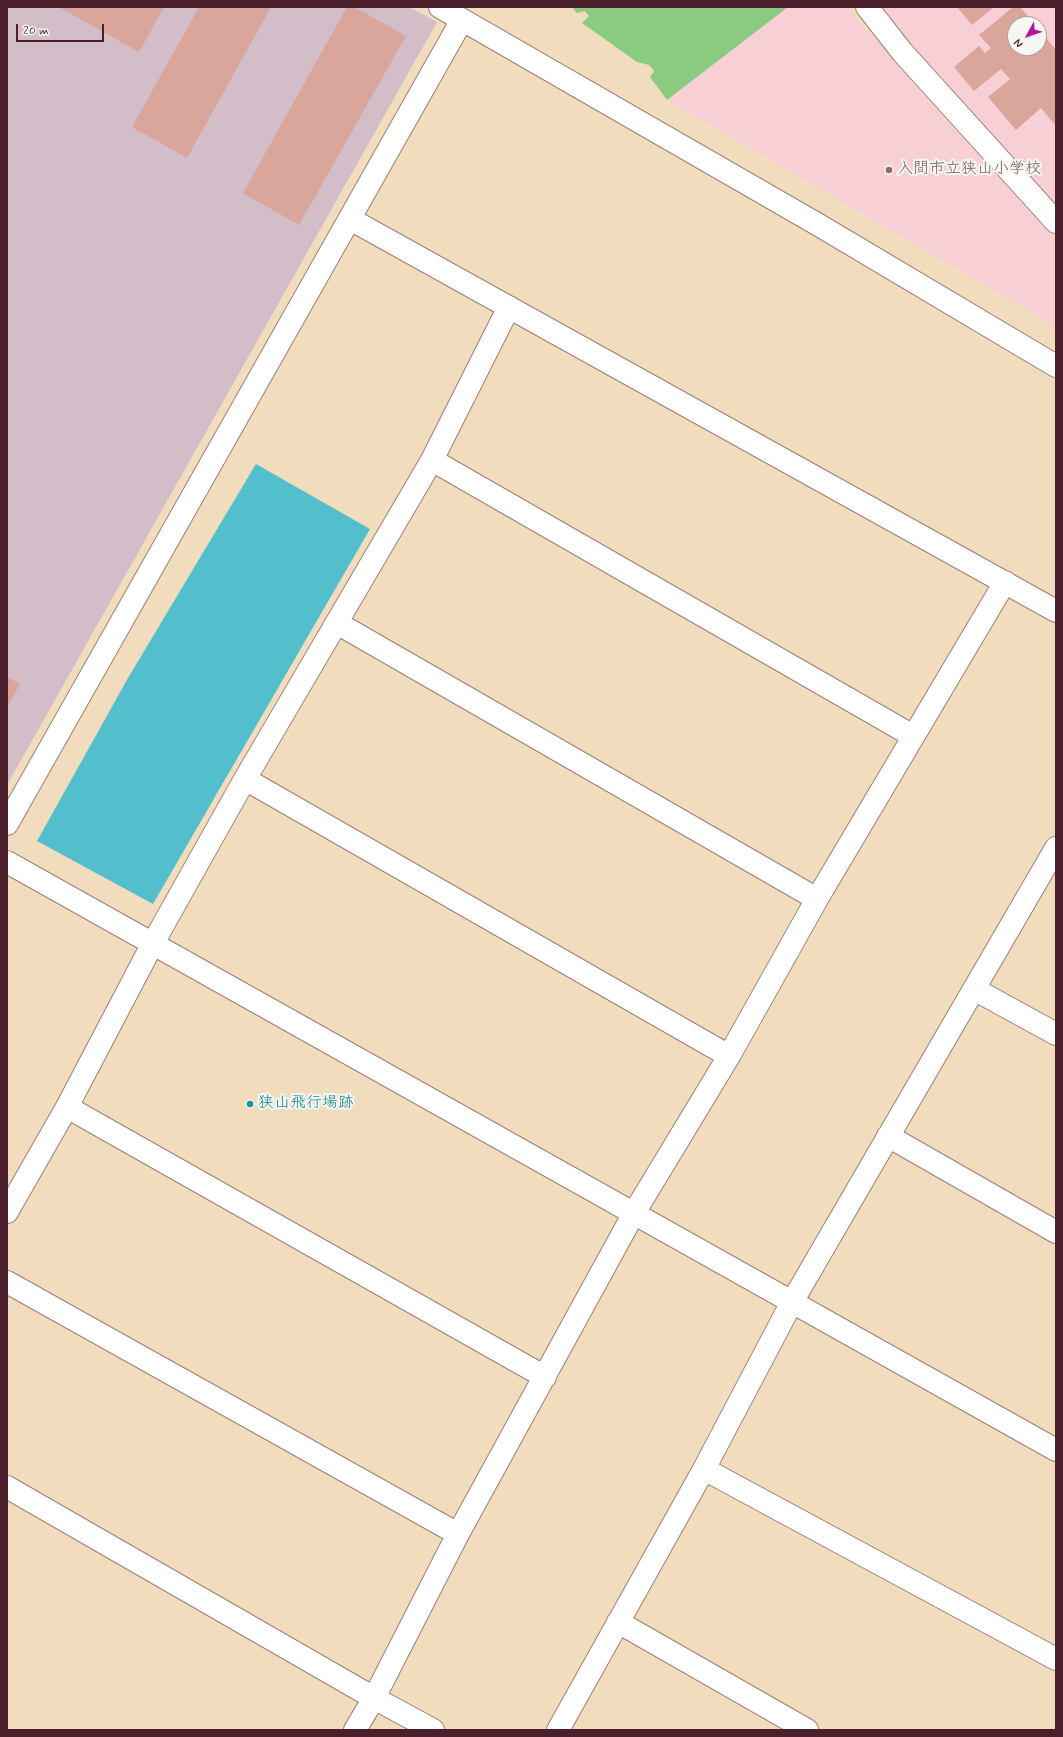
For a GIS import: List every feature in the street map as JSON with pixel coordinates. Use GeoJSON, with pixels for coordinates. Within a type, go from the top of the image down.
{"type":"FeatureCollection","features":[{"type":"Feature","properties":{"kind":"street"},"geometry":{"type":"LineString","coordinates":[[440,7],[817,224],[1056,366]]}},
{"type":"Feature","properties":{"kind":"street"},"geometry":{"type":"LineString","coordinates":[[867,7],[903,53],[1056,222]]}},
{"type":"Feature","properties":{"kind":"street"},"geometry":{"type":"LineString","coordinates":[[7,824],[462,20]]}},
{"type":"Feature","properties":{"kind":"street"},"geometry":{"type":"LineString","coordinates":[[350,219],[1056,611]]}},
{"type":"Feature","properties":{"kind":"street"},"geometry":{"type":"LineString","coordinates":[[7,1212],[67,1107],[153,943],[245,779],[432,460],[509,307]]}},
{"type":"Feature","properties":{"kind":"street"},"geometry":{"type":"LineString","coordinates":[[432,460],[913,736]]}},
{"type":"Feature","properties":{"kind":"street"},"geometry":{"type":"LineString","coordinates":[[356,1730],[458,1534],[634,1213],[730,1056],[817,899],[1005,582]]}},
{"type":"Feature","properties":{"kind":"street"},"geometry":{"type":"LineString","coordinates":[[337,623],[817,899]]}},
{"type":"Feature","properties":{"kind":"street"},"geometry":{"type":"LineString","coordinates":[[245,779],[730,1056]]}},
{"type":"Feature","properties":{"kind":"street"},"geometry":{"type":"LineString","coordinates":[[558,1730],[704,1469],[792,1302],[1056,848]]}},
{"type":"Feature","properties":{"kind":"street"},"geometry":{"type":"LineString","coordinates":[[7,862],[1056,1450]]}},
{"type":"Feature","properties":{"kind":"street"},"geometry":{"type":"LineString","coordinates":[[974,989],[1056,1034]]}},
{"type":"Feature","properties":{"kind":"street"},"geometry":{"type":"LineString","coordinates":[[67,1107],[545,1377]]}},
{"type":"Feature","properties":{"kind":"street"},"geometry":{"type":"LineString","coordinates":[[888,1136],[1056,1232]]}},
{"type":"Feature","properties":{"kind":"street"},"geometry":{"type":"LineString","coordinates":[[7,1282],[458,1534]]}},
{"type":"Feature","properties":{"kind":"street"},"geometry":{"type":"LineString","coordinates":[[704,1469],[1056,1659]]}},
{"type":"Feature","properties":{"kind":"street"},"geometry":{"type":"LineString","coordinates":[[7,1487],[374,1698],[433,1730]]}},
{"type":"Feature","properties":{"kind":"street"},"geometry":{"type":"LineString","coordinates":[[618,1622],[807,1730]]}},
{"type":"Feature","properties":{"kind":"shaded area"},"geometry":{"type":"Polygon","coordinates":[[[7,7],[409,7],[437,22],[7,785],[7,7]]]}},
{"type":"Feature","properties":{"kind":"shaded area","name":"入間市立狭山小学校"},"geometry":{"type":"Polygon","coordinates":[[[788,7],[847,7],[901,70],[1056,240],[1056,327],[667,100],[788,7]]]}},
{"type":"Feature","properties":{"kind":"shaded area","name":"入間市立狭山小学校"},"geometry":{"type":"Polygon","coordinates":[[[876,7],[1056,7],[1056,209],[876,7]]]}},
{"type":"Feature","properties":{"kind":"green space"},"geometry":{"type":"Polygon","coordinates":[[[572,7],[788,7],[667,100],[650,77],[654,71],[649,65],[637,62],[582,23],[589,16],[585,11],[577,13],[572,7]]]}},
{"type":"Feature","properties":{"kind":"water"},"geometry":{"type":"Polygon","coordinates":[[[256,464],[370,529],[153,904],[37,841],[128,678],[256,464]]]}},
{"type":"Feature","properties":{"kind":"building"},"geometry":{"type":"Polygon","coordinates":[[[59,7],[164,7],[139,52],[59,7]]]}},
{"type":"Feature","properties":{"kind":"building"},"geometry":{"type":"Polygon","coordinates":[[[199,7],[271,7],[187,158],[132,127],[199,7]]]}},
{"type":"Feature","properties":{"kind":"building"},"geometry":{"type":"Polygon","coordinates":[[[347,7],[354,7],[406,36],[299,225],[243,193],[347,7]]]}},
{"type":"Feature","properties":{"kind":"building"},"geometry":{"type":"Polygon","coordinates":[[[957,7],[994,7],[972,25],[957,7]]]}},
{"type":"Feature","properties":{"kind":"building"},"geometry":{"type":"Polygon","coordinates":[[[1013,7],[1020,7],[1028,16],[1007,16],[1007,56],[1047,56],[1047,39],[1056,50],[1056,126],[1041,108],[1016,130],[988,97],[1010,79],[1001,69],[974,91],[954,67],[979,46],[985,53],[991,48],[979,35],[1013,7]]]}},
{"type":"Feature","properties":{"kind":"building"},"geometry":{"type":"Polygon","coordinates":[[[7,677],[20,684],[7,707],[7,677]]]}},
{"type":"Feature","properties":{"kind":"place","name":"入間市立狭山小学校"},"geometry":{"type":"Point","coordinates":[889,170]}},
{"type":"Feature","properties":{"kind":"place","name":"狭山飛行場跡"},"geometry":{"type":"Point","coordinates":[250,1104]}}]}
